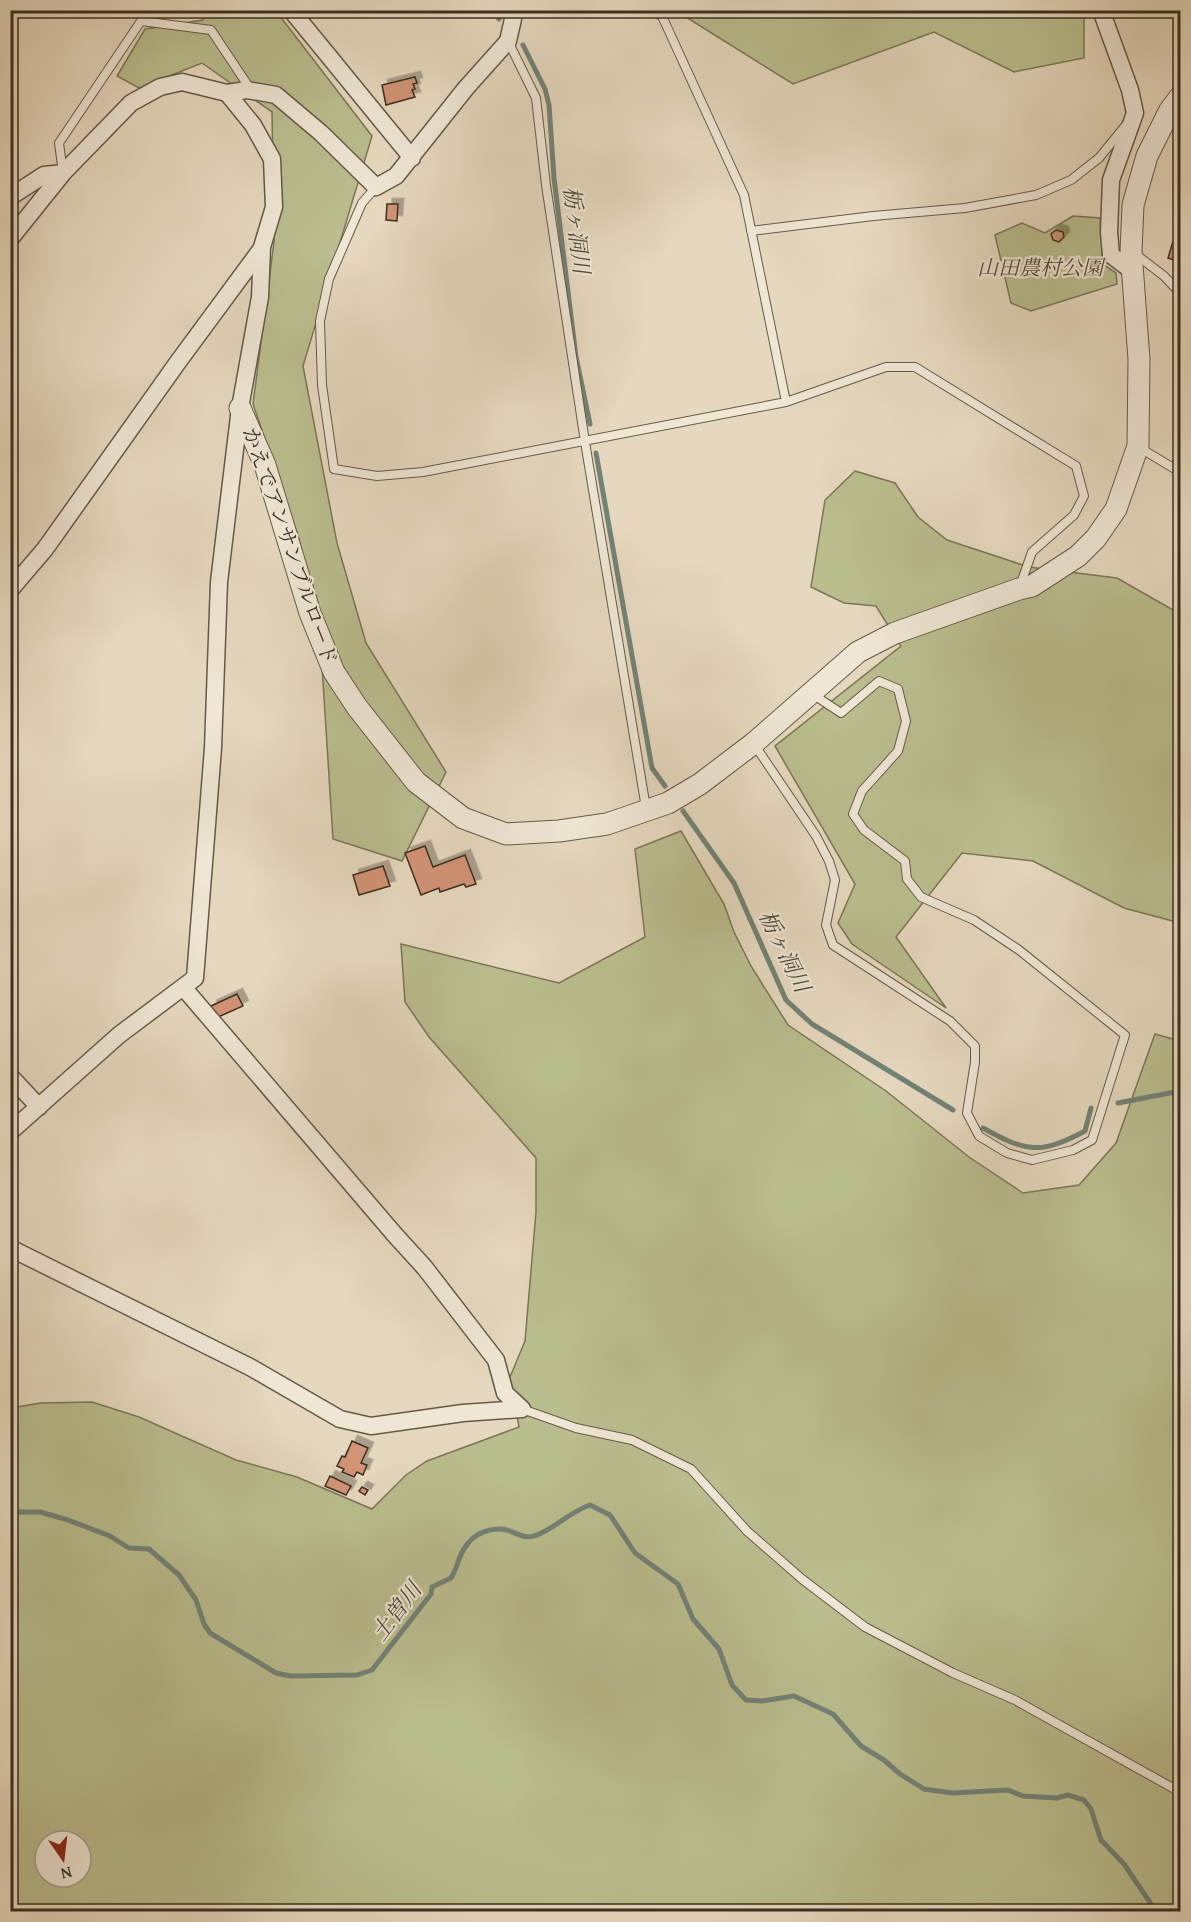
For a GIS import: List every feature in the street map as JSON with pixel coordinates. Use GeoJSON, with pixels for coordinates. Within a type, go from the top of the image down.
{"type":"FeatureCollection","features":[{"type":"Feature","properties":{"kind":"street"},"geometry":{"type":"LineString","coordinates":[[291,10],[412,158]]}},
{"type":"Feature","properties":{"kind":"street"},"geometry":{"type":"LineString","coordinates":[[10,239],[63,173],[131,103],[160,87],[182,82],[227,93],[251,91],[276,95],[321,133],[376,187],[396,176],[466,88],[508,41],[515,10]]}},
{"type":"Feature","properties":{"kind":"street"},"geometry":{"type":"LineString","coordinates":[[1101,10],[1130,90],[1135,113],[1111,180],[1109,232],[1111,255],[1131,261]]}},
{"type":"Feature","properties":{"kind":"street"},"geometry":{"type":"LineString","coordinates":[[10,1132],[120,1035],[195,978],[213,748],[219,582],[240,408],[260,297],[262,247],[274,207],[272,159],[253,124],[227,93]]}},
{"type":"Feature","properties":{"kind":"street","name":"かえでアンサンブルロード"},"geometry":{"type":"LineString","coordinates":[[240,408],[265,465],[310,614],[334,672],[357,707],[416,783],[463,818],[506,834],[560,831],[607,824],[647,812],[668,803],[700,784],[754,743],[858,652],[895,633],[1032,586],[1078,556],[1096,538],[1116,508],[1138,446],[1139,359],[1131,261],[1133,205],[1147,156],[1170,110],[1180,97]]}},
{"type":"Feature","properties":{"kind":"street"},"geometry":{"type":"LineString","coordinates":[[10,197],[44,175],[63,173]]}},
{"type":"Feature","properties":{"kind":"street"},"geometry":{"type":"LineString","coordinates":[[10,590],[45,549],[262,247]]}},
{"type":"Feature","properties":{"kind":"street"},"geometry":{"type":"LineString","coordinates":[[183,987],[425,1268],[496,1360],[505,1393],[522,1409]]}},
{"type":"Feature","properties":{"kind":"street"},"geometry":{"type":"LineString","coordinates":[[10,1076],[39,1107]]}},
{"type":"Feature","properties":{"kind":"street"},"geometry":{"type":"LineString","coordinates":[[10,1248],[250,1367],[340,1419],[371,1426],[463,1413],[522,1409]]}},
{"type":"Feature","properties":{"kind":"lane"},"geometry":{"type":"LineString","coordinates":[[651,10],[662,16],[744,195],[786,402]]}},
{"type":"Feature","properties":{"kind":"lane"},"geometry":{"type":"LineString","coordinates":[[63,173],[59,143],[141,21],[211,30],[251,91]]}},
{"type":"Feature","properties":{"kind":"lane"},"geometry":{"type":"LineString","coordinates":[[508,41],[536,98],[546,185],[585,442],[647,812]]}},
{"type":"Feature","properties":{"kind":"lane"},"geometry":{"type":"LineString","coordinates":[[751,231],[873,216],[965,208],[1036,195],[1071,180],[1099,158],[1135,113]]}},
{"type":"Feature","properties":{"kind":"lane"},"geometry":{"type":"LineString","coordinates":[[376,187],[363,202],[329,279],[320,321],[322,384],[334,469],[377,476],[423,472],[786,402],[886,367],[915,367],[1076,466],[1084,496],[1074,515],[1032,552],[1019,589]]}},
{"type":"Feature","properties":{"kind":"lane"},"geometry":{"type":"LineString","coordinates":[[1131,261],[1164,276],[1180,293]]}},
{"type":"Feature","properties":{"kind":"lane"},"geometry":{"type":"LineString","coordinates":[[1138,446],[1180,472]]}},
{"type":"Feature","properties":{"kind":"lane"},"geometry":{"type":"LineString","coordinates":[[754,743],[816,836],[829,861],[835,880],[826,925],[833,945],[950,1021],[975,1046],[968,1113],[979,1136],[1007,1153],[1032,1160],[1073,1150],[1092,1140],[1125,1035],[1019,950],[974,920],[921,897],[907,879],[905,861],[864,830],[854,814],[862,791],[898,751],[906,721],[898,689],[879,681],[841,713],[811,693]]}},
{"type":"Feature","properties":{"kind":"lane"},"geometry":{"type":"LineString","coordinates":[[522,1409],[576,1428],[632,1440],[691,1469],[755,1538],[802,1580],[865,1627],[953,1673],[1015,1700],[1180,1792]]}},
{"type":"Feature","properties":{"kind":"green space"},"geometry":{"type":"Polygon","coordinates":[[[205,11],[276,11],[372,136],[303,366],[337,543],[366,643],[446,772],[402,861],[333,839],[322,666],[299,539],[253,404],[274,242],[272,112],[202,63],[139,88],[117,76],[145,29],[203,20],[205,11]]]}},
{"type":"Feature","properties":{"kind":"green space"},"geometry":{"type":"Polygon","coordinates":[[[671,11],[1084,11],[1084,58],[1014,72],[934,32],[793,84],[686,17],[671,11]]]}},
{"type":"Feature","properties":{"kind":"green space","name":"山田農村公園"},"geometry":{"type":"Polygon","coordinates":[[[1073,216],[1100,218],[1103,264],[1116,273],[1117,284],[1031,311],[1011,303],[995,235],[1022,223],[1045,233],[1073,216]]]}},
{"type":"Feature","properties":{"kind":"green space"},"geometry":{"type":"Polygon","coordinates":[[[855,471],[895,483],[918,517],[947,540],[1029,567],[1117,578],[1180,614],[1180,923],[1124,908],[1033,861],[962,853],[896,937],[946,1008],[852,944],[838,923],[855,884],[775,746],[901,646],[876,606],[844,603],[811,587],[825,500],[855,471]]]}},
{"type":"Feature","properties":{"kind":"green space"},"geometry":{"type":"Polygon","coordinates":[[[681,831],[724,904],[734,932],[751,966],[788,1025],[886,1091],[969,1157],[1023,1193],[1079,1185],[1116,1143],[1155,1034],[1180,1041],[1180,1911],[11,1912],[11,1408],[41,1403],[92,1402],[139,1417],[236,1460],[297,1477],[372,1509],[406,1475],[427,1461],[519,1427],[510,1377],[525,1341],[536,1212],[536,1158],[429,1037],[405,1002],[401,944],[559,983],[645,937],[635,849],[681,831]]]}},
{"type":"Feature","properties":{"kind":"building"},"geometry":{"type":"Polygon","coordinates":[[[415,77],[417,83],[413,84],[415,89],[412,90],[415,97],[386,105],[382,85],[415,77]]]}},
{"type":"Feature","properties":{"kind":"building"},"geometry":{"type":"Polygon","coordinates":[[[387,204],[398,204],[397,221],[386,220],[387,204]]]}},
{"type":"Feature","properties":{"kind":"building"},"geometry":{"type":"Polygon","coordinates":[[[1180,218],[1180,262],[1168,258],[1180,218]]]}},
{"type":"Feature","properties":{"kind":"building"},"geometry":{"type":"Polygon","coordinates":[[[1056,230],[1063,232],[1064,237],[1059,242],[1053,240],[1051,234],[1056,230]]]}},
{"type":"Feature","properties":{"kind":"building"},"geometry":{"type":"Polygon","coordinates":[[[425,846],[433,867],[465,855],[476,884],[466,887],[464,884],[440,892],[439,888],[421,895],[405,853],[425,846]]]}},
{"type":"Feature","properties":{"kind":"building"},"geometry":{"type":"Polygon","coordinates":[[[383,866],[390,886],[359,895],[353,875],[383,866]]]}},
{"type":"Feature","properties":{"kind":"building"},"geometry":{"type":"Polygon","coordinates":[[[237,994],[243,1006],[216,1018],[211,1006],[237,994]]]}},
{"type":"Feature","properties":{"kind":"building"},"geometry":{"type":"Polygon","coordinates":[[[352,1441],[368,1448],[361,1463],[367,1465],[363,1475],[357,1472],[354,1477],[342,1472],[344,1469],[337,1466],[342,1456],[345,1457],[352,1441]]]}},
{"type":"Feature","properties":{"kind":"building"},"geometry":{"type":"Polygon","coordinates":[[[330,1476],[351,1486],[346,1495],[325,1486],[330,1476]]]}},
{"type":"Feature","properties":{"kind":"building"},"geometry":{"type":"Polygon","coordinates":[[[362,1487],[368,1490],[365,1495],[359,1491],[362,1487]]]}},
{"type":"Feature","properties":{"kind":"waterway","name":"栃ヶ洞川"},"geometry":{"type":"LineString","coordinates":[[484,10],[495,14],[499,19]]}},
{"type":"Feature","properties":{"kind":"waterway","name":"栃ヶ洞川"},"geometry":{"type":"LineString","coordinates":[[523,45],[545,89],[549,105],[554,178],[576,357],[590,424]]}},
{"type":"Feature","properties":{"kind":"waterway","name":"栃ヶ洞川"},"geometry":{"type":"LineString","coordinates":[[596,453],[652,768],[665,786]]}},
{"type":"Feature","properties":{"kind":"waterway","name":"栃ヶ洞川"},"geometry":{"type":"LineString","coordinates":[[683,811],[734,883],[786,1000],[812,1024],[953,1110]]}},
{"type":"Feature","properties":{"kind":"waterway","name":"栃ヶ洞川"},"geometry":{"type":"LineString","coordinates":[[1118,1103],[1180,1091]]}},
{"type":"Feature","properties":{"kind":"waterway","name":"栃ヶ洞川"},"geometry":{"type":"LineString","coordinates":[[983,1128],[1022,1146],[1044,1147],[1085,1131],[1091,1108]]}},
{"type":"Feature","properties":{"kind":"waterway","name":"土曽川"},"geometry":{"type":"LineString","coordinates":[[10,1512],[40,1512],[110,1536],[129,1548],[149,1549],[179,1575],[196,1600],[204,1624],[210,1633],[276,1673],[290,1676],[357,1675],[372,1670],[431,1594],[432,1587],[451,1578],[462,1552],[477,1535],[488,1530],[501,1529],[531,1537],[541,1534],[590,1505],[610,1515],[635,1553],[678,1584],[693,1619],[719,1649],[732,1685],[746,1700],[762,1701],[794,1696],[833,1714],[861,1746],[924,1789],[952,1793],[1008,1790],[1023,1796],[1057,1798],[1068,1795],[1084,1800],[1091,1809],[1101,1840],[1124,1864],[1151,1904],[1160,1912]]}}]}
